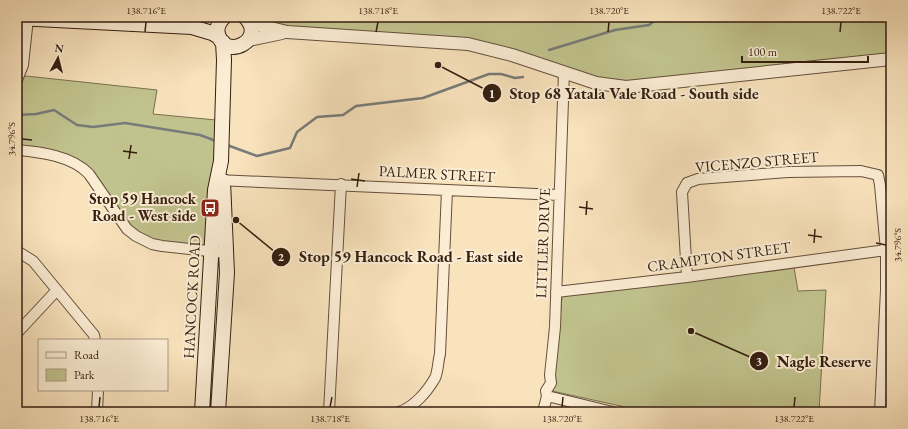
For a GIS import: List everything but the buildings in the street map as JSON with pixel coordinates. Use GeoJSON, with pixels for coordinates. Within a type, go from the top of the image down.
{"type":"FeatureCollection","features":[{"type":"Feature","properties":{"kind":"main road"},"geometry":{"type":"LineString","coordinates":[[23,18],[192,27],[212,33],[230,46],[243,43]]}},
{"type":"Feature","properties":{"kind":"main road"},"geometry":{"type":"LineString","coordinates":[[192,27],[223,18]]}},
{"type":"Feature","properties":{"kind":"main road","name":"HANCOCK ROAD"},"geometry":{"type":"LineString","coordinates":[[202,412],[212,252],[220,180],[223,103],[221,40],[218,26],[223,18]]}},
{"type":"Feature","properties":{"kind":"main road","name":"HANCOCK ROAD"},"geometry":{"type":"LineString","coordinates":[[223,103],[227,92],[231,62],[251,33],[247,20]]}},
{"type":"Feature","properties":{"kind":"main road","name":"HANCOCK ROAD"},"geometry":{"type":"LineString","coordinates":[[218,412],[227,273],[220,180]]}},
{"type":"Feature","properties":{"kind":"street"},"geometry":{"type":"LineString","coordinates":[[17,80],[23,65],[23,18]]}},
{"type":"Feature","properties":{"kind":"street"},"geometry":{"type":"LineString","coordinates":[[247,20],[287,32],[468,44],[491,49],[596,82],[626,87],[891,59]]}},
{"type":"Feature","properties":{"kind":"street"},"geometry":{"type":"LineString","coordinates":[[243,43],[287,32]]}},
{"type":"Feature","properties":{"kind":"street","name":"LITTLER DRIVE"},"geometry":{"type":"LineString","coordinates":[[543,412],[547,396],[546,391],[551,379],[550,375],[555,327],[564,72]]}},
{"type":"Feature","properties":{"kind":"street"},"geometry":{"type":"LineString","coordinates":[[17,150],[46,154],[82,167],[89,174],[127,229],[136,236],[152,244],[226,253]]}},
{"type":"Feature","properties":{"kind":"street","name":"VICENZO STREET"},"geometry":{"type":"LineString","coordinates":[[687,278],[682,192],[687,183],[698,179],[788,172],[861,170],[878,175],[886,250]]}},
{"type":"Feature","properties":{"kind":"street","name":"PALMER STREET"},"geometry":{"type":"LineString","coordinates":[[220,180],[341,184],[559,195]]}},
{"type":"Feature","properties":{"kind":"street"},"geometry":{"type":"LineString","coordinates":[[332,412],[341,184]]}},
{"type":"Feature","properties":{"kind":"street"},"geometry":{"type":"LineString","coordinates":[[399,412],[408,409],[423,394],[435,377],[440,354],[447,190]]}},
{"type":"Feature","properties":{"kind":"street"},"geometry":{"type":"LineString","coordinates":[[880,412],[886,290],[886,250]]}},
{"type":"Feature","properties":{"kind":"street","name":"CRAMPTON STREET"},"geometry":{"type":"LineString","coordinates":[[556,292],[687,278],[886,250]]}},
{"type":"Feature","properties":{"kind":"street"},"geometry":{"type":"LineString","coordinates":[[17,251],[33,261],[94,335],[95,339]]}},
{"type":"Feature","properties":{"kind":"street"},"geometry":{"type":"LineString","coordinates":[[17,333],[57,290]]}},
{"type":"Feature","properties":{"kind":"street"},"geometry":{"type":"LineString","coordinates":[[96,412],[98,391]]}},
{"type":"Feature","properties":{"kind":"street"},"geometry":{"type":"LineString","coordinates":[[547,396],[613,412]]}},
{"type":"Feature","properties":{"kind":"green space"},"geometry":{"type":"Polygon","coordinates":[[[17,17],[222,17],[192,27],[17,17]]]}},
{"type":"Feature","properties":{"kind":"green space"},"geometry":{"type":"Polygon","coordinates":[[[248,17],[891,17],[891,60],[612,86],[491,49],[276,34],[248,17]]]}},
{"type":"Feature","properties":{"kind":"green space"},"geometry":{"type":"Polygon","coordinates":[[[26,76],[157,90],[153,114],[216,120],[212,252],[136,236],[83,167],[17,150],[17,80],[26,76]]]}},
{"type":"Feature","properties":{"kind":"green space"},"geometry":{"type":"Polygon","coordinates":[[[794,267],[798,291],[826,290],[819,412],[648,412],[552,391],[556,365],[562,296],[794,267]]]}},
{"type":"Feature","properties":{"kind":"waterway"},"geometry":{"type":"LineString","coordinates":[[549,50],[615,30],[649,25],[660,17]]}},
{"type":"Feature","properties":{"kind":"waterway"},"geometry":{"type":"LineString","coordinates":[[227,145],[257,156],[290,148],[297,132],[317,117],[343,115],[356,106],[423,98],[489,74],[501,74],[515,78],[523,77]]}},
{"type":"Feature","properties":{"kind":"waterway"},"geometry":{"type":"LineString","coordinates":[[17,115],[36,114],[54,110],[77,125],[93,127],[125,123],[200,135],[216,141]]}},
{"type":"Feature","properties":{"kind":"place","name":"Stop 68 Yatala Vale Road - South side"},"geometry":{"type":"Point","coordinates":[438,65]}},
{"type":"Feature","properties":{"kind":"place","name":"Stop 59 Hancock Road - West side"},"geometry":{"type":"Point","coordinates":[210,208]}},
{"type":"Feature","properties":{"kind":"place","name":"Stop 59 Hancock Road - East side"},"geometry":{"type":"Point","coordinates":[236,220]}},
{"type":"Feature","properties":{"kind":"place","name":"Nagle Reserve"},"geometry":{"type":"Point","coordinates":[691,331]}}]}
